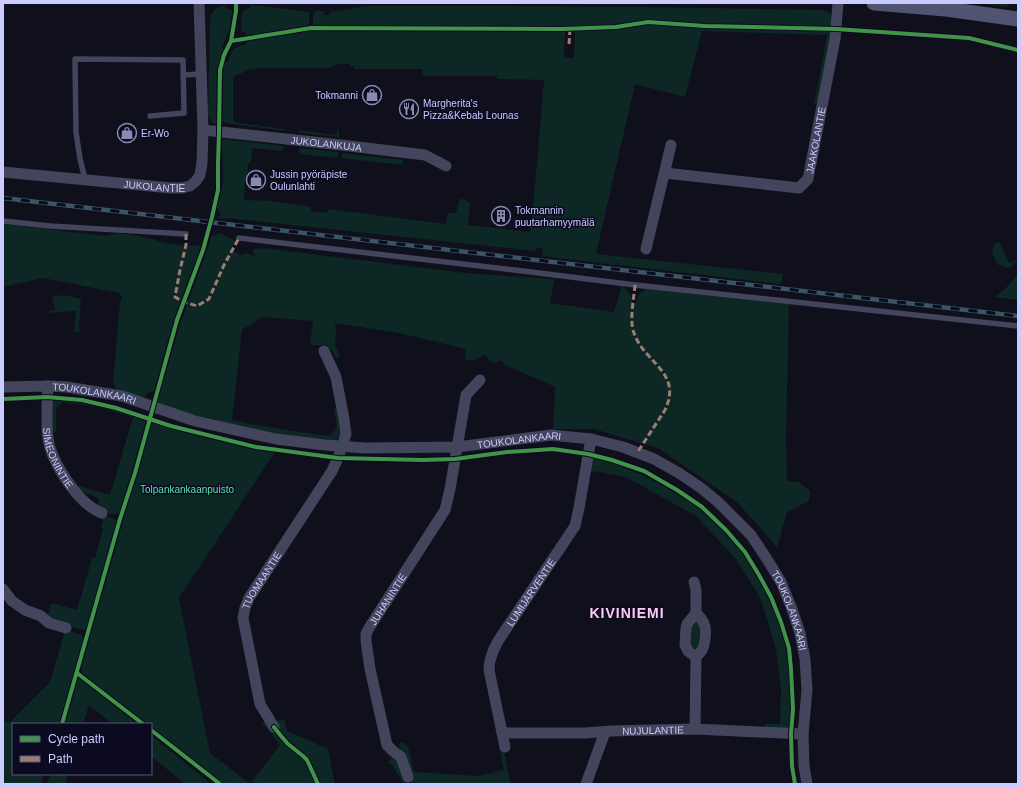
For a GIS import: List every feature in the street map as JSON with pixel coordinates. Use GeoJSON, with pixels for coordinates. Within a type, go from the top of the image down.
{"type":"FeatureCollection","features":[{"type":"Feature","properties":{"kind":"main road"},"geometry":{"type":"LineString","coordinates":[[874,3],[946,9],[1018,19]]}},
{"type":"Feature","properties":{"kind":"street","name":"JUKOLANTIE"},"geometry":{"type":"LineString","coordinates":[[3,172],[171,188],[190,186],[196,181],[200,175],[202,163],[203,130],[199,3]]}},
{"type":"Feature","properties":{"kind":"street","name":"JAAKOLANTIE"},"geometry":{"type":"LineString","coordinates":[[665,173],[799,188],[808,179],[836,29],[838,3]]}},
{"type":"Feature","properties":{"kind":"street","name":"JUKOLANKUJA"},"geometry":{"type":"LineString","coordinates":[[203,130],[425,155],[446,166]]}},
{"type":"Feature","properties":{"kind":"street"},"geometry":{"type":"LineString","coordinates":[[646,249],[671,145]]}},
{"type":"Feature","properties":{"kind":"street","name":"TUOMAANTIE"},"geometry":{"type":"LineString","coordinates":[[274,727],[260,704],[243,621],[245,608],[249,598],[332,471],[346,434],[336,377],[324,351]]}},
{"type":"Feature","properties":{"kind":"street","name":"JUHANINTIE"},"geometry":{"type":"LineString","coordinates":[[408,777],[401,757],[387,745],[370,669],[366,634],[445,510],[466,395],[480,380]]}},
{"type":"Feature","properties":{"kind":"street","name":"SIMEONINTIE"},"geometry":{"type":"LineString","coordinates":[[48,386],[48,437],[50,447],[57,464],[76,492],[97,511],[102,513]]}},
{"type":"Feature","properties":{"kind":"street","name":"TOUKOLANKAARI"},"geometry":{"type":"LineString","coordinates":[[3,387],[67,387],[122,396],[195,421],[276,439],[342,447],[457,447],[551,435],[591,440],[623,447],[654,459],[679,473],[718,502],[751,535],[780,582],[792,609],[800,633],[804,659],[807,690],[803,734],[806,784]]}},
{"type":"Feature","properties":{"kind":"street","name":"LUMIJÄRVENTIE"},"geometry":{"type":"LineString","coordinates":[[505,747],[489,670],[490,658],[498,641],[575,526],[591,440]]}},
{"type":"Feature","properties":{"kind":"street"},"geometry":{"type":"LineString","coordinates":[[694,582],[696,590],[696,613],[687,624],[685,645],[688,651],[696,657]]}},
{"type":"Feature","properties":{"kind":"street"},"geometry":{"type":"LineString","coordinates":[[3,589],[12,601],[22,608],[41,616],[49,623],[66,628]]}},
{"type":"Feature","properties":{"kind":"street"},"geometry":{"type":"LineString","coordinates":[[694,730],[696,657],[704,646],[706,633],[704,622],[696,613]]}},
{"type":"Feature","properties":{"kind":"street","name":"NUJULANTIE"},"geometry":{"type":"LineString","coordinates":[[502,733],[585,733],[694,730],[803,734]]}},
{"type":"Feature","properties":{"kind":"street"},"geometry":{"type":"LineString","coordinates":[[586,784],[605,732]]}},
{"type":"Feature","properties":{"kind":"lane"},"geometry":{"type":"LineString","coordinates":[[562,29],[616,27],[648,22],[705,26],[836,29]]}},
{"type":"Feature","properties":{"kind":"lane"},"geometry":{"type":"LineString","coordinates":[[85,179],[76,132],[75,59],[183,60],[184,113],[150,116]]}},
{"type":"Feature","properties":{"kind":"lane"},"geometry":{"type":"LineString","coordinates":[[183,75],[201,74]]}},
{"type":"Feature","properties":{"kind":"lane"},"geometry":{"type":"LineString","coordinates":[[3,221],[50,226],[186,234]]}},
{"type":"Feature","properties":{"kind":"lane"},"geometry":{"type":"LineString","coordinates":[[239,238],[635,285],[1018,326]]}},
{"type":"Feature","properties":{"kind":"green space"},"geometry":{"type":"Polygon","coordinates":[[[983,3],[1012,3],[1006,7],[983,3]]]}},
{"type":"Feature","properties":{"kind":"green space"},"geometry":{"type":"Polygon","coordinates":[[[225,5],[225,8],[231,10],[232,12],[229,33],[227,34],[222,48],[224,49],[218,71],[218,126],[212,122],[208,114],[210,19],[215,9],[225,5]]]}},
{"type":"Feature","properties":{"kind":"green space"},"geometry":{"type":"Polygon","coordinates":[[[251,5],[308,12],[309,24],[306,26],[246,36],[246,33],[241,30],[242,12],[251,7],[251,5]]]}},
{"type":"Feature","properties":{"kind":"green space"},"geometry":{"type":"Polygon","coordinates":[[[367,6],[594,6],[820,10],[826,11],[832,15],[833,27],[706,23],[580,27],[315,26],[313,24],[313,14],[315,11],[323,11],[324,15],[330,15],[330,12],[367,6]]]}},
{"type":"Feature","properties":{"kind":"green space"},"geometry":{"type":"Polygon","coordinates":[[[646,25],[832,32],[819,102],[814,105],[827,35],[702,31],[685,97],[635,84],[596,254],[783,274],[781,284],[617,265],[618,263],[616,262],[615,265],[542,256],[543,249],[536,248],[535,251],[217,218],[221,214],[217,208],[223,181],[222,141],[224,139],[284,146],[283,151],[252,148],[251,163],[248,163],[247,181],[245,181],[244,200],[271,201],[311,207],[311,211],[327,213],[328,209],[446,224],[448,213],[456,213],[460,198],[470,202],[468,225],[530,232],[544,80],[497,79],[497,76],[423,76],[422,69],[354,69],[354,66],[350,66],[350,64],[335,64],[335,66],[331,66],[331,68],[263,68],[248,70],[233,77],[233,121],[285,129],[285,131],[225,123],[222,121],[223,72],[225,62],[228,62],[234,49],[247,44],[246,41],[311,30],[565,32],[564,58],[574,58],[575,31],[618,29],[646,25]]]}},
{"type":"Feature","properties":{"kind":"green space"},"geometry":{"type":"Polygon","coordinates":[[[299,130],[336,135],[337,130],[339,130],[339,137],[299,133],[299,130]]]}},
{"type":"Feature","properties":{"kind":"green space"},"geometry":{"type":"Polygon","coordinates":[[[299,148],[338,152],[337,158],[300,154],[299,148]]]}},
{"type":"Feature","properties":{"kind":"green space"},"geometry":{"type":"Polygon","coordinates":[[[342,153],[403,160],[403,165],[341,158],[342,153]]]}},
{"type":"Feature","properties":{"kind":"green space"},"geometry":{"type":"Polygon","coordinates":[[[3,224],[106,236],[115,234],[133,235],[170,244],[201,246],[174,319],[154,391],[149,392],[144,398],[116,389],[115,385],[113,385],[120,303],[122,298],[119,293],[43,278],[3,287],[3,224]]]}},
{"type":"Feature","properties":{"kind":"green space"},"geometry":{"type":"Polygon","coordinates":[[[220,233],[235,241],[231,250],[241,255],[246,253],[257,257],[252,252],[255,249],[263,248],[465,273],[554,279],[550,303],[614,312],[622,286],[630,293],[632,303],[636,303],[639,294],[646,289],[789,304],[786,438],[787,481],[799,482],[810,491],[809,501],[787,512],[777,547],[738,503],[658,448],[594,429],[553,429],[555,387],[505,365],[501,360],[494,363],[489,361],[485,355],[472,361],[465,359],[466,349],[399,333],[335,323],[337,337],[335,337],[335,344],[340,355],[336,358],[327,345],[310,345],[313,321],[262,317],[242,330],[232,420],[330,436],[337,428],[334,409],[338,409],[341,432],[339,437],[333,441],[277,434],[159,407],[157,402],[181,321],[212,236],[220,233]]]}},
{"type":"Feature","properties":{"kind":"green space"},"geometry":{"type":"Polygon","coordinates":[[[1000,242],[1009,263],[1018,260],[1009,268],[998,265],[992,253],[994,244],[1000,242]]]}},
{"type":"Feature","properties":{"kind":"green space"},"geometry":{"type":"Polygon","coordinates":[[[1018,274],[1018,300],[994,297],[1005,289],[1018,274]]]}},
{"type":"Feature","properties":{"kind":"green space"},"geometry":{"type":"Polygon","coordinates":[[[63,295],[81,299],[79,328],[81,332],[74,331],[76,311],[50,313],[49,311],[55,310],[52,297],[63,295]]]}},
{"type":"Feature","properties":{"kind":"green space"},"geometry":{"type":"Polygon","coordinates":[[[51,399],[98,405],[146,421],[120,513],[112,514],[106,512],[98,507],[98,498],[83,492],[78,488],[79,486],[82,486],[110,495],[133,417],[98,407],[63,402],[56,408],[56,432],[51,431],[51,399]]]}},
{"type":"Feature","properties":{"kind":"green space","name":"Tolpankankaanpuisto"},"geometry":{"type":"Polygon","coordinates":[[[153,422],[215,440],[275,452],[179,598],[210,753],[250,784],[222,784],[152,729],[152,723],[145,723],[82,673],[81,668],[151,423],[153,422]]]}},
{"type":"Feature","properties":{"kind":"green space"},"geometry":{"type":"Polygon","coordinates":[[[592,457],[639,474],[662,485],[695,505],[724,530],[744,554],[768,595],[785,640],[790,680],[790,729],[767,728],[765,724],[780,724],[781,689],[776,649],[761,599],[736,559],[696,516],[626,477],[594,471],[593,473],[590,470],[592,457]]]}},
{"type":"Feature","properties":{"kind":"green space"},"geometry":{"type":"Polygon","coordinates":[[[100,514],[118,521],[87,629],[83,630],[51,621],[48,618],[51,603],[77,610],[92,558],[95,558],[103,529],[101,527],[103,520],[97,518],[100,514]]]}},
{"type":"Feature","properties":{"kind":"green space"},"geometry":{"type":"Polygon","coordinates":[[[692,621],[698,621],[701,625],[698,648],[689,646],[692,621]]]}},
{"type":"Feature","properties":{"kind":"green space"},"geometry":{"type":"Polygon","coordinates":[[[66,630],[82,635],[84,640],[59,723],[12,723],[12,775],[44,775],[41,784],[3,784],[3,721],[10,722],[50,682],[64,631],[66,630]]]}},
{"type":"Feature","properties":{"kind":"green space"},"geometry":{"type":"Polygon","coordinates":[[[81,679],[136,723],[112,723],[89,705],[83,723],[64,723],[76,682],[81,679]]]}},
{"type":"Feature","properties":{"kind":"green space"},"geometry":{"type":"Polygon","coordinates":[[[284,719],[287,731],[328,749],[335,784],[320,784],[308,758],[284,737],[277,727],[277,721],[284,719]]]}},
{"type":"Feature","properties":{"kind":"green space"},"geometry":{"type":"Polygon","coordinates":[[[266,721],[287,746],[302,758],[316,784],[250,784],[280,745],[265,726],[261,724],[266,721]]]}},
{"type":"Feature","properties":{"kind":"green space"},"geometry":{"type":"Polygon","coordinates":[[[152,736],[211,784],[185,784],[152,757],[152,736]]]}},
{"type":"Feature","properties":{"kind":"green space"},"geometry":{"type":"Polygon","coordinates":[[[499,741],[502,743],[511,784],[412,784],[399,745],[400,743],[403,743],[408,746],[414,772],[479,776],[504,770],[499,741]]]}},
{"type":"Feature","properties":{"kind":"green space"},"geometry":{"type":"Polygon","coordinates":[[[391,758],[397,759],[407,780],[407,784],[404,784],[392,765],[388,763],[391,758]]]}},
{"type":"Feature","properties":{"kind":"green space"},"geometry":{"type":"Polygon","coordinates":[[[50,775],[68,775],[65,784],[47,784],[50,775]]]}},
{"type":"Feature","properties":{"kind":"railway"},"geometry":{"type":"LineString","coordinates":[[3,198],[1018,316]]}},
{"type":"Feature","properties":{"kind":"marked path"},"geometry":{"type":"LineString","coordinates":[[569,44],[570,29]]}},
{"type":"Feature","properties":{"kind":"marked path"},"geometry":{"type":"LineString","coordinates":[[186,234],[186,245],[175,297],[184,302],[197,306],[209,299],[224,265],[239,238]]}},
{"type":"Feature","properties":{"kind":"marked path"},"geometry":{"type":"LineString","coordinates":[[635,285],[632,316],[634,333],[639,343],[666,377],[669,386],[669,397],[665,410],[637,453]]}},
{"type":"Feature","properties":{"kind":"cycle path"},"geometry":{"type":"LineString","coordinates":[[62,723],[120,519],[135,473],[177,320],[203,250],[212,217],[218,190],[220,70],[224,55],[231,41],[236,3]]}},
{"type":"Feature","properties":{"kind":"cycle path"},"geometry":{"type":"LineString","coordinates":[[231,41],[311,28],[562,29],[616,27],[648,22],[705,26],[836,29],[969,38],[1018,50]]}},
{"type":"Feature","properties":{"kind":"cycle path"},"geometry":{"type":"LineString","coordinates":[[3,399],[47,397],[82,400],[116,408],[171,426],[256,447],[338,458],[423,460],[455,459],[507,452],[553,449],[588,454],[612,460],[644,471],[677,490],[702,507],[726,530],[745,552],[771,597],[789,648],[793,709],[791,734],[792,766],[795,784]]}},
{"type":"Feature","properties":{"kind":"cycle path"},"geometry":{"type":"LineString","coordinates":[[77,673],[142,723]]}},
{"type":"Feature","properties":{"kind":"cycle path"},"geometry":{"type":"LineString","coordinates":[[274,727],[288,744],[307,760],[318,784]]}},
{"type":"Feature","properties":{"kind":"cycle path"},"geometry":{"type":"LineString","coordinates":[[152,731],[220,784]]}},
{"type":"Feature","properties":{"kind":"place","name":"Tokmanni"},"geometry":{"type":"Point","coordinates":[372,95]}},
{"type":"Feature","properties":{"kind":"place","name":"Margherita's Pizza&Kebab Lounas"},"geometry":{"type":"Point","coordinates":[409,109]}},
{"type":"Feature","properties":{"kind":"place","name":"Er-Wo"},"geometry":{"type":"Point","coordinates":[127,133]}},
{"type":"Feature","properties":{"kind":"place","name":"Jussin pyöräpiste Oulunlahti"},"geometry":{"type":"Point","coordinates":[256,180]}},
{"type":"Feature","properties":{"kind":"place","name":"Tokmannin puutarhamyymälä"},"geometry":{"type":"Point","coordinates":[501,216]}},
{"type":"Feature","properties":{"kind":"district","name":"KIVINIEMI"},"geometry":{"type":"Point","coordinates":[627,613]}}]}
